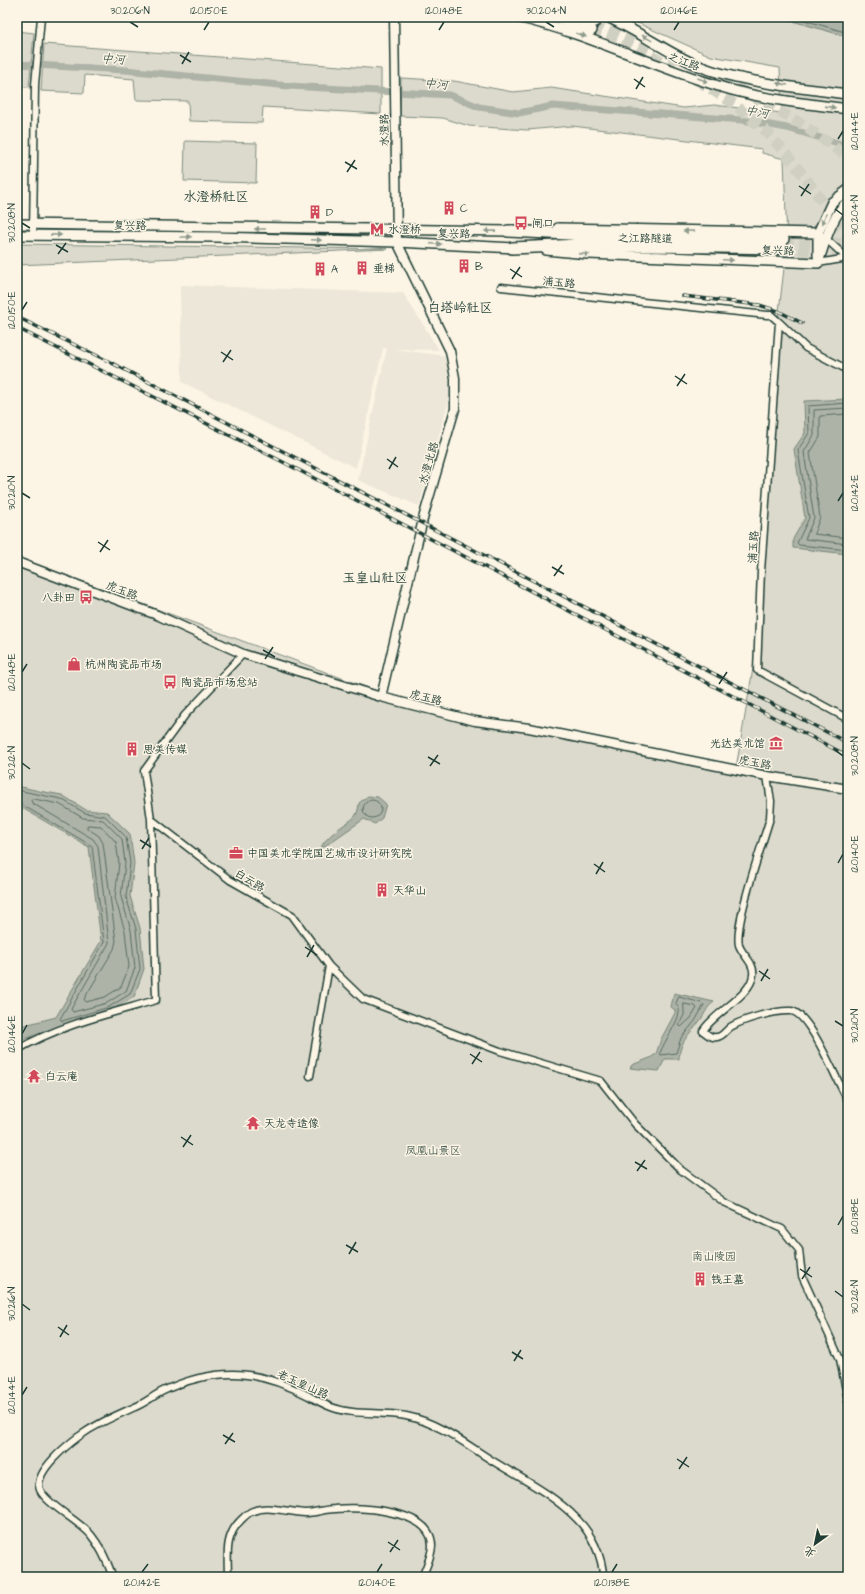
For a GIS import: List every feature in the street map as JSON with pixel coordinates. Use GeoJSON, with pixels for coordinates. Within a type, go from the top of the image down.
{"type":"FeatureCollection","features":[{"type":"Feature","properties":{"kind":"highway"},"geometry":{"type":"LineString","coordinates":[[556,17],[593,26],[583,17]]}},
{"type":"Feature","properties":{"kind":"highway","name":"之江路隧道"},"geometry":{"type":"LineString","coordinates":[[508,231],[782,243],[580,244],[512,248]]}},
{"type":"Feature","properties":{"kind":"main road","name":"之江路"},"geometry":{"type":"LineString","coordinates":[[517,17],[571,31],[732,90],[789,101],[848,109]]}},
{"type":"Feature","properties":{"kind":"main road","name":"之江路"},"geometry":{"type":"LineString","coordinates":[[607,17],[684,59],[712,71],[741,78],[848,94]]}},
{"type":"Feature","properties":{"kind":"main road"},"geometry":{"type":"LineString","coordinates":[[818,263],[818,233],[832,202],[848,190]]}},
{"type":"Feature","properties":{"kind":"main road"},"geometry":{"type":"LineString","coordinates":[[818,263],[840,209],[848,201]]}},
{"type":"Feature","properties":{"kind":"main road","name":"复兴路"},"geometry":{"type":"LineString","coordinates":[[17,224],[508,231],[521,228],[818,233]]}},
{"type":"Feature","properties":{"kind":"main road","name":"复兴路"},"geometry":{"type":"LineString","coordinates":[[17,235],[397,242],[512,248],[588,254],[818,263]]}},
{"type":"Feature","properties":{"kind":"street"},"geometry":{"type":"LineString","coordinates":[[33,235],[35,85],[41,17]]}},
{"type":"Feature","properties":{"kind":"street","name":"水澄路"},"geometry":{"type":"LineString","coordinates":[[394,17],[397,242]]}},
{"type":"Feature","properties":{"kind":"street"},"geometry":{"type":"LineString","coordinates":[[818,233],[827,238],[847,258]]}},
{"type":"Feature","properties":{"kind":"street","name":"水澄北路"},"geometry":{"type":"LineString","coordinates":[[381,697],[424,515],[455,409],[456,392],[450,351],[397,242]]}},
{"type":"Feature","properties":{"kind":"street"},"geometry":{"type":"LineString","coordinates":[[818,263],[847,258]]}},
{"type":"Feature","properties":{"kind":"street","name":"浦玉路"},"geometry":{"type":"LineString","coordinates":[[501,287],[771,315],[806,348],[848,370]]}},
{"type":"Feature","properties":{"kind":"street","name":"浦玉路"},"geometry":{"type":"LineString","coordinates":[[779,322],[761,571],[757,670],[848,719]]}},
{"type":"Feature","properties":{"kind":"street","name":"虎玉路"},"geometry":{"type":"LineString","coordinates":[[17,562],[157,615],[243,654],[381,697],[475,721],[529,728],[767,776],[848,789]]}},
{"type":"Feature","properties":{"kind":"street"},"geometry":{"type":"LineString","coordinates":[[17,1050],[34,1040],[62,1029],[156,1000],[151,819],[144,771],[185,715],[243,654]]}},
{"type":"Feature","properties":{"kind":"street"},"geometry":{"type":"LineString","coordinates":[[767,776],[771,801],[770,818],[741,924],[739,945],[750,962],[753,975],[748,987],[728,1008],[708,1022],[703,1031],[711,1037],[718,1037],[731,1026],[764,1014],[795,1011],[808,1025],[819,1043],[848,1100]]}},
{"type":"Feature","properties":{"kind":"street","name":"白云路"},"geometry":{"type":"LineString","coordinates":[[151,819],[230,880],[292,915],[329,966],[363,1000],[500,1051],[601,1081],[635,1124],[681,1170],[724,1202],[782,1228],[799,1250],[802,1276],[840,1359],[848,1401]]}},
{"type":"Feature","properties":{"kind":"street"},"geometry":{"type":"LineString","coordinates":[[310,1076],[329,966]]}},
{"type":"Feature","properties":{"kind":"street","name":"老玉皇山路"},"geometry":{"type":"LineString","coordinates":[[113,1577],[104,1554],[90,1533],[42,1494],[39,1488],[39,1480],[46,1469],[70,1443],[94,1425],[137,1406],[177,1385],[206,1377],[232,1374],[249,1375],[278,1382],[331,1407],[346,1411],[407,1416],[432,1424],[458,1438],[550,1497],[578,1520],[593,1541],[603,1577]]}},
{"type":"Feature","properties":{"kind":"street"},"geometry":{"type":"LineString","coordinates":[[228,1577],[227,1547],[229,1537],[234,1527],[253,1511],[268,1509],[306,1513],[350,1508],[392,1512],[407,1516],[419,1522],[427,1533],[432,1544],[422,1577]]}},
{"type":"Feature","properties":{"kind":"shaded area"},"geometry":{"type":"Polygon","coordinates":[[[180,285],[403,293],[439,350],[393,349],[447,356],[450,396],[419,506],[358,480],[387,348],[383,348],[356,468],[182,382],[180,285]]]}},
{"type":"Feature","properties":{"kind":"green space","name":"凤凰山景区"},"geometry":{"type":"Polygon","coordinates":[[[624,17],[777,17],[848,35],[848,1577],[17,1577],[17,557],[406,702],[735,774],[757,645],[777,328],[787,243],[784,159],[762,153],[762,149],[572,126],[527,130],[469,126],[443,118],[400,116],[401,78],[454,81],[513,92],[551,88],[684,108],[714,105],[782,113],[780,68],[711,56],[624,17]]]}},
{"type":"Feature","properties":{"kind":"green space"},"geometry":{"type":"Polygon","coordinates":[[[17,31],[34,33],[29,87],[17,86],[17,31]]]}},
{"type":"Feature","properties":{"kind":"green space"},"geometry":{"type":"Polygon","coordinates":[[[44,44],[381,69],[381,114],[263,107],[262,123],[189,121],[188,101],[136,100],[134,79],[85,75],[84,93],[41,91],[44,44]]]}},
{"type":"Feature","properties":{"kind":"green space"},"geometry":{"type":"Polygon","coordinates":[[[185,141],[257,143],[256,183],[184,181],[185,141]]]}},
{"type":"Feature","properties":{"kind":"green space"},"geometry":{"type":"Polygon","coordinates":[[[17,244],[387,249],[17,265],[17,244]]]}},
{"type":"Feature","properties":{"kind":"water"},"geometry":{"type":"Polygon","coordinates":[[[779,17],[848,17],[848,37],[779,17]]]}},
{"type":"Feature","properties":{"kind":"water"},"geometry":{"type":"Polygon","coordinates":[[[848,399],[848,554],[793,548],[793,539],[805,518],[794,449],[805,433],[804,401],[848,399]]]}},
{"type":"Feature","properties":{"kind":"water"},"geometry":{"type":"Polygon","coordinates":[[[17,786],[62,795],[86,810],[107,812],[130,834],[134,863],[130,896],[140,928],[144,969],[134,997],[111,1011],[70,1022],[17,1042],[17,1027],[56,1017],[101,941],[89,847],[17,805],[17,786]]]}},
{"type":"Feature","properties":{"kind":"water"},"geometry":{"type":"Polygon","coordinates":[[[368,796],[378,797],[386,804],[382,818],[375,824],[364,819],[322,848],[322,845],[331,835],[354,818],[359,803],[368,796]]]}},
{"type":"Feature","properties":{"kind":"water"},"geometry":{"type":"Polygon","coordinates":[[[674,993],[714,1002],[709,1006],[683,1043],[679,1053],[679,1059],[665,1059],[659,1071],[630,1068],[632,1065],[656,1054],[661,1039],[675,1013],[675,1010],[671,1007],[674,993]]]}},
{"type":"Feature","properties":{"kind":"waterway","name":"中河"},"geometry":{"type":"LineString","coordinates":[[17,64],[125,70],[289,86],[450,95],[479,107],[519,113],[553,106],[742,120],[787,128],[848,146]]}},
{"type":"Feature","properties":{"kind":"tunnel"},"geometry":{"type":"LineString","coordinates":[[595,21],[657,47]]}},
{"type":"Feature","properties":{"kind":"tunnel"},"geometry":{"type":"LineString","coordinates":[[591,30],[631,46],[674,68]]}},
{"type":"Feature","properties":{"kind":"tunnel"},"geometry":{"type":"LineString","coordinates":[[707,71],[800,123],[848,157]]}},
{"type":"Feature","properties":{"kind":"tunnel"},"geometry":{"type":"LineString","coordinates":[[697,80],[734,104],[770,135],[805,177],[848,236]]}},
{"type":"Feature","properties":{"kind":"tunnel"},"geometry":{"type":"LineString","coordinates":[[783,239],[848,244]]}},
{"type":"Feature","properties":{"kind":"tunnel"},"geometry":{"type":"LineString","coordinates":[[782,248],[848,253]]}},
{"type":"Feature","properties":{"kind":"railway"},"geometry":{"type":"LineString","coordinates":[[683,296],[759,305],[778,311],[802,323]]}},
{"type":"Feature","properties":{"kind":"railway"},"geometry":{"type":"LineString","coordinates":[[17,317],[106,360],[848,743]]}},
{"type":"Feature","properties":{"kind":"railway"},"geometry":{"type":"LineString","coordinates":[[17,328],[283,462],[848,756]]}},
{"type":"Feature","properties":{"kind":"place","name":"C"},"geometry":{"type":"Point","coordinates":[449,208]}},
{"type":"Feature","properties":{"kind":"place","name":"D"},"geometry":{"type":"Point","coordinates":[315,212]}},
{"type":"Feature","properties":{"kind":"place","name":"闸口"},"geometry":{"type":"Point","coordinates":[521,223]}},
{"type":"Feature","properties":{"kind":"place","name":"水澄桥"},"geometry":{"type":"Point","coordinates":[377,229]}},
{"type":"Feature","properties":{"kind":"place","name":"B"},"geometry":{"type":"Point","coordinates":[464,266]}},
{"type":"Feature","properties":{"kind":"place","name":"垂梯"},"geometry":{"type":"Point","coordinates":[362,268]}},
{"type":"Feature","properties":{"kind":"place","name":"A"},"geometry":{"type":"Point","coordinates":[320,269]}},
{"type":"Feature","properties":{"kind":"place","name":"八卦田"},"geometry":{"type":"Point","coordinates":[86,597]}},
{"type":"Feature","properties":{"kind":"place","name":"杭州陶瓷品市场"},"geometry":{"type":"Point","coordinates":[74,664]}},
{"type":"Feature","properties":{"kind":"place","name":"陶瓷品市场总站"},"geometry":{"type":"Point","coordinates":[170,682]}},
{"type":"Feature","properties":{"kind":"place","name":"光达美术馆"},"geometry":{"type":"Point","coordinates":[776,743]}},
{"type":"Feature","properties":{"kind":"place","name":"思美传媒"},"geometry":{"type":"Point","coordinates":[132,749]}},
{"type":"Feature","properties":{"kind":"place","name":"中国美术学院国艺城市设计研究院"},"geometry":{"type":"Point","coordinates":[236,853]}},
{"type":"Feature","properties":{"kind":"place","name":"天华山"},"geometry":{"type":"Point","coordinates":[382,890]}},
{"type":"Feature","properties":{"kind":"place","name":"白云庵"},"geometry":{"type":"Point","coordinates":[34,1076]}},
{"type":"Feature","properties":{"kind":"place","name":"天龙寺造像"},"geometry":{"type":"Point","coordinates":[253,1123]}},
{"type":"Feature","properties":{"kind":"place","name":"钱王墓"},"geometry":{"type":"Point","coordinates":[700,1279]}},
{"type":"Feature","properties":{"kind":"district","name":"水澄桥社区"},"geometry":{"type":"Point","coordinates":[216,196]}},
{"type":"Feature","properties":{"kind":"district","name":"白塔岭社区"},"geometry":{"type":"Point","coordinates":[460,307]}},
{"type":"Feature","properties":{"kind":"district","name":"玉皇山社区"},"geometry":{"type":"Point","coordinates":[375,577]}},
{"type":"Feature","properties":{"kind":"park label","name":"南山陵园"},"geometry":{"type":"Point","coordinates":[714,1256]}}]}
